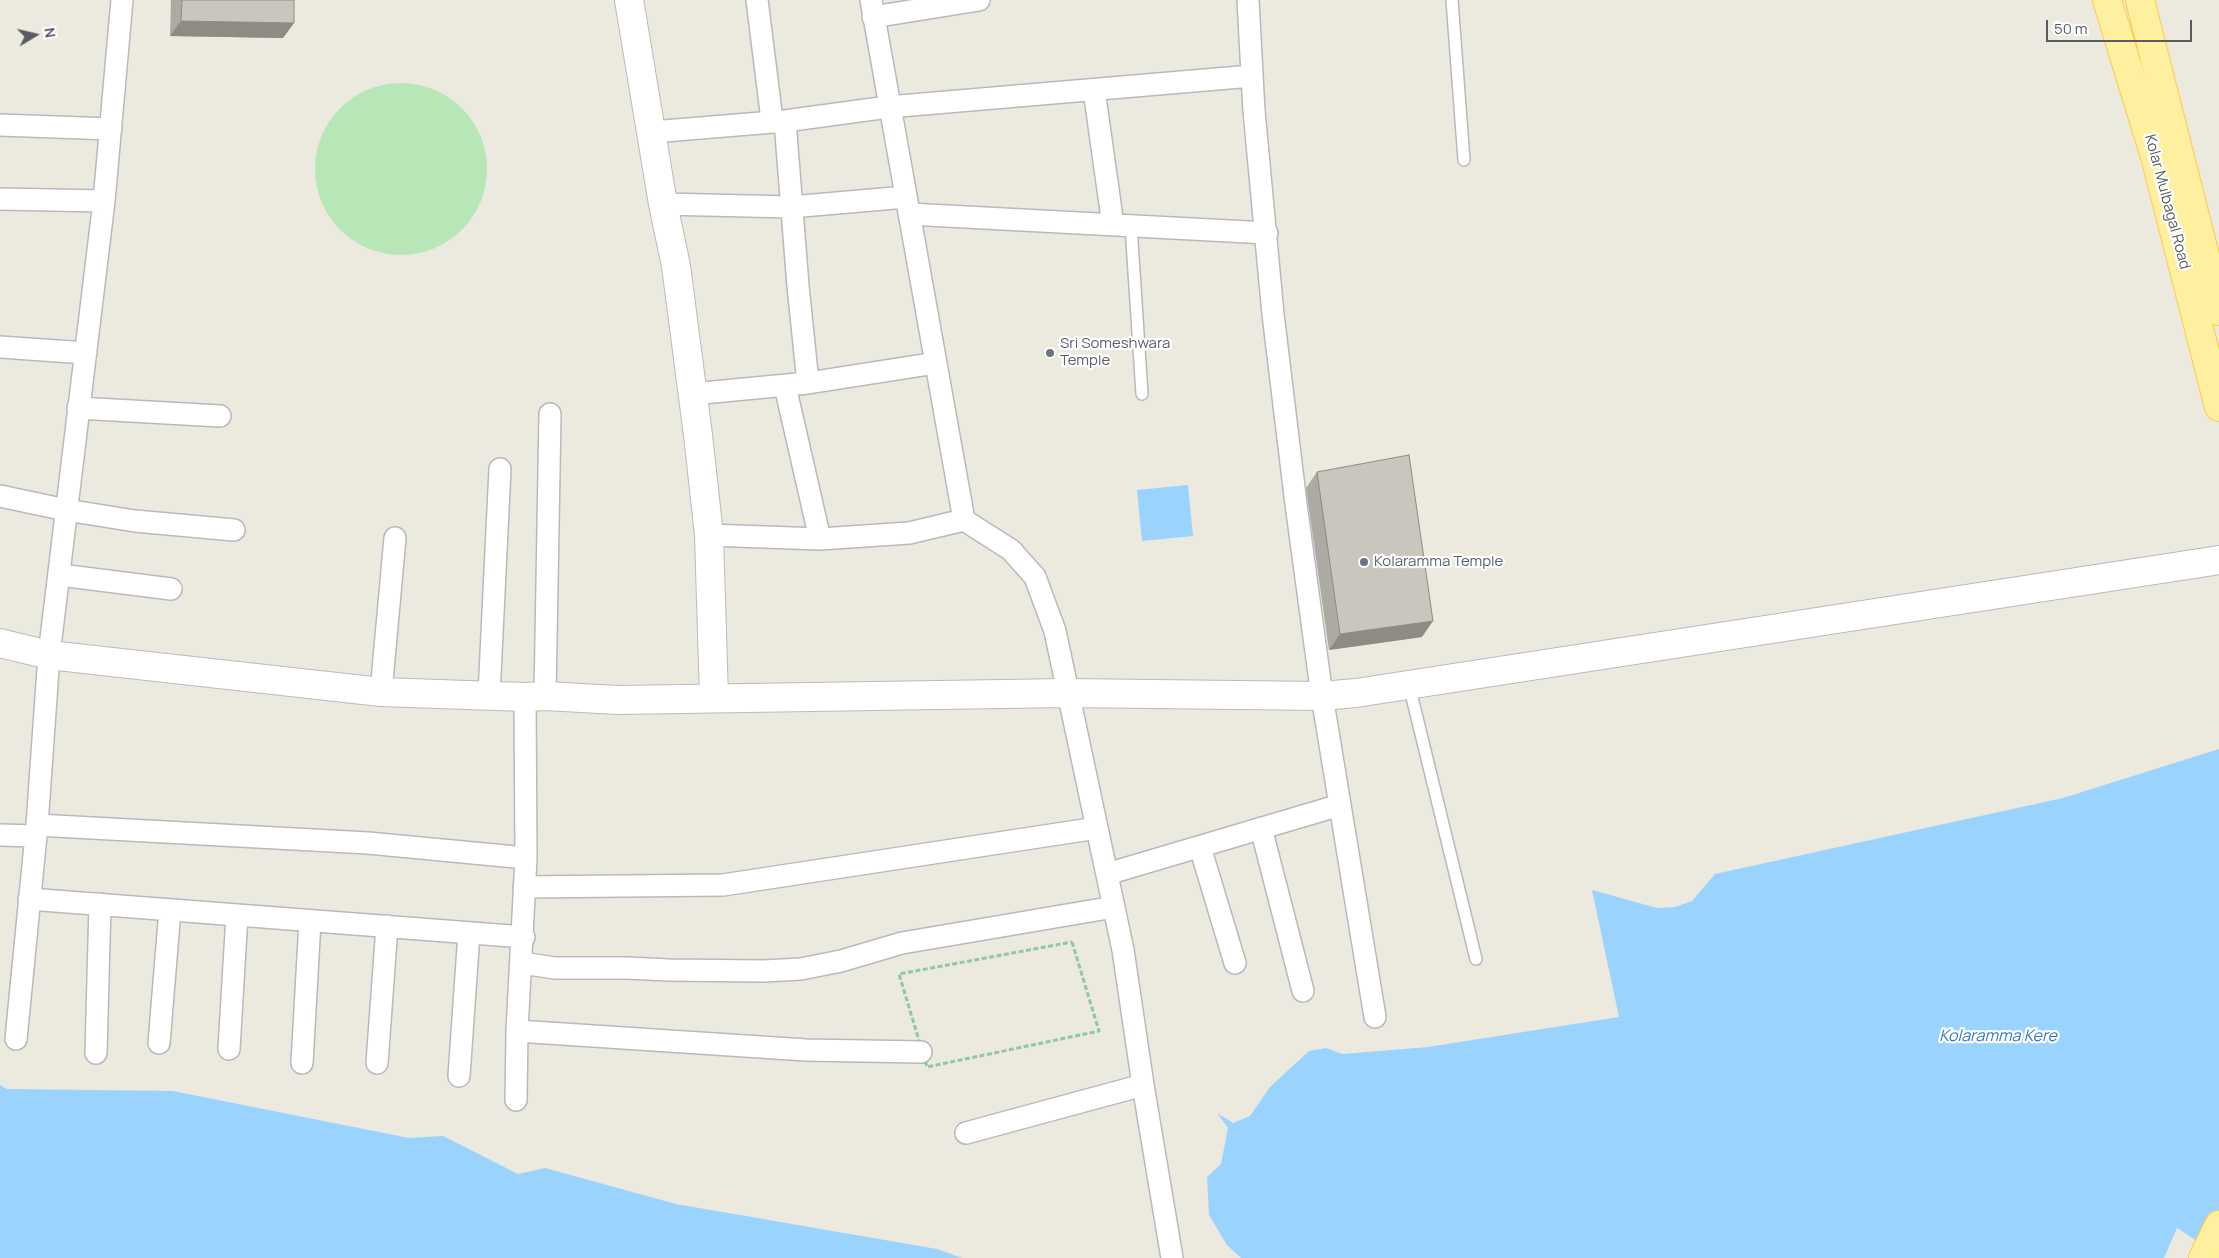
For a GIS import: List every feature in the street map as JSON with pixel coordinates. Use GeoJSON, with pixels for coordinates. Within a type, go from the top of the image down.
{"type":"FeatureCollection","features":[{"type":"Feature","properties":{"kind":"main road","name":"Kolar Mulbagal Road"},"geometry":{"type":"LineString","coordinates":[[2107,0],[2156,160],[2219,407]]}},
{"type":"Feature","properties":{"kind":"main road","name":"Kolar Mulbagal Road"},"geometry":{"type":"LineString","coordinates":[[2140,0],[2219,311]]}},
{"type":"Feature","properties":{"kind":"street"},"geometry":{"type":"LineString","coordinates":[[16,1039],[36,831],[49,655],[104,201],[122,0]]}},
{"type":"Feature","properties":{"kind":"street"},"geometry":{"type":"LineString","coordinates":[[629,0],[663,204],[676,266],[692,394],[709,534],[714,698]]}},
{"type":"Feature","properties":{"kind":"street"},"geometry":{"type":"LineString","coordinates":[[757,0],[791,207],[808,383]]}},
{"type":"Feature","properties":{"kind":"street"},"geometry":{"type":"LineString","coordinates":[[964,520],[888,107],[872,8],[979,0]]}},
{"type":"Feature","properties":{"kind":"street"},"geometry":{"type":"LineString","coordinates":[[1248,0],[1254,111],[1274,323],[1322,696],[1375,1017]]}},
{"type":"Feature","properties":{"kind":"street"},"geometry":{"type":"LineString","coordinates":[[652,132],[778,121],[888,107],[1252,76]]}},
{"type":"Feature","properties":{"kind":"street"},"geometry":{"type":"LineString","coordinates":[[1094,90],[1122,226]]}},
{"type":"Feature","properties":{"kind":"street"},"geometry":{"type":"LineString","coordinates":[[0,125],[111,128]]}},
{"type":"Feature","properties":{"kind":"street"},"geometry":{"type":"LineString","coordinates":[[0,199],[104,201]]}},
{"type":"Feature","properties":{"kind":"street"},"geometry":{"type":"LineString","coordinates":[[663,204],[791,207],[907,205],[1122,226],[1267,233]]}},
{"type":"Feature","properties":{"kind":"street"},"geometry":{"type":"LineString","coordinates":[[0,347],[86,353]]}},
{"type":"Feature","properties":{"kind":"street"},"geometry":{"type":"LineString","coordinates":[[692,394],[785,386],[936,364]]}},
{"type":"Feature","properties":{"kind":"street"},"geometry":{"type":"LineString","coordinates":[[785,386],[820,538]]}},
{"type":"Feature","properties":{"kind":"street"},"geometry":{"type":"LineString","coordinates":[[78,408],[220,416]]}},
{"type":"Feature","properties":{"kind":"street"},"geometry":{"type":"LineString","coordinates":[[516,1100],[517,1032],[524,937],[524,887],[550,414]]}},
{"type":"Feature","properties":{"kind":"street"},"geometry":{"type":"LineString","coordinates":[[489,695],[500,469]]}},
{"type":"Feature","properties":{"kind":"street"},"geometry":{"type":"LineString","coordinates":[[0,496],[66,510],[135,521],[234,530]]}},
{"type":"Feature","properties":{"kind":"street"},"geometry":{"type":"LineString","coordinates":[[709,534],[820,538],[909,533],[964,520],[1011,550],[1035,577],[1054,631],[1123,950],[1172,1258]]}},
{"type":"Feature","properties":{"kind":"street"},"geometry":{"type":"LineString","coordinates":[[381,692],[395,538]]}},
{"type":"Feature","properties":{"kind":"street"},"geometry":{"type":"LineString","coordinates":[[0,643],[49,655],[381,692],[618,700],[1067,694],[1322,696],[2219,560]]}},
{"type":"Feature","properties":{"kind":"street"},"geometry":{"type":"LineString","coordinates":[[60,575],[171,589]]}},
{"type":"Feature","properties":{"kind":"street"},"geometry":{"type":"LineString","coordinates":[[1107,874],[1340,805]]}},
{"type":"Feature","properties":{"kind":"street"},"geometry":{"type":"LineString","coordinates":[[524,887],[723,885],[1097,828]]}},
{"type":"Feature","properties":{"kind":"street"},"geometry":{"type":"LineString","coordinates":[[1261,828],[1303,991]]}},
{"type":"Feature","properties":{"kind":"street"},"geometry":{"type":"LineString","coordinates":[[0,835],[36,831],[368,843],[526,858]]}},
{"type":"Feature","properties":{"kind":"street"},"geometry":{"type":"LineString","coordinates":[[1200,847],[1235,963]]}},
{"type":"Feature","properties":{"kind":"street"},"geometry":{"type":"LineString","coordinates":[[29,899],[524,937]]}},
{"type":"Feature","properties":{"kind":"street"},"geometry":{"type":"LineString","coordinates":[[96,1053],[100,904]]}},
{"type":"Feature","properties":{"kind":"street"},"geometry":{"type":"LineString","coordinates":[[522,963],[555,968],[764,971],[801,969],[841,961],[902,943],[1114,907]]}},
{"type":"Feature","properties":{"kind":"street"},"geometry":{"type":"LineString","coordinates":[[159,1043],[170,910]]}},
{"type":"Feature","properties":{"kind":"street"},"geometry":{"type":"LineString","coordinates":[[229,1048],[237,915]]}},
{"type":"Feature","properties":{"kind":"street"},"geometry":{"type":"LineString","coordinates":[[302,1063],[310,921]]}},
{"type":"Feature","properties":{"kind":"street"},"geometry":{"type":"LineString","coordinates":[[377,1063],[387,926]]}},
{"type":"Feature","properties":{"kind":"street"},"geometry":{"type":"LineString","coordinates":[[459,1076],[469,933]]}},
{"type":"Feature","properties":{"kind":"street"},"geometry":{"type":"LineString","coordinates":[[517,1032],[806,1050],[921,1052]]}},
{"type":"Feature","properties":{"kind":"street"},"geometry":{"type":"LineString","coordinates":[[966,1133],[1143,1085]]}},
{"type":"Feature","properties":{"kind":"lane"},"geometry":{"type":"LineString","coordinates":[[1452,0],[1464,160]]}},
{"type":"Feature","properties":{"kind":"lane"},"geometry":{"type":"LineString","coordinates":[[1122,226],[1142,394]]}},
{"type":"Feature","properties":{"kind":"lane"},"geometry":{"type":"LineString","coordinates":[[1409,684],[1476,959]]}},
{"type":"Feature","properties":{"kind":"path"},"geometry":{"type":"LineString","coordinates":[[1072,942],[1099,1031],[927,1067],[921,1052],[899,974],[1072,942]]}},
{"type":"Feature","properties":{"kind":"green space"},"geometry":{"type":"Polygon","coordinates":[[[401,83],[418,85],[434,90],[462,108],[480,136],[485,152],[487,169],[485,186],[480,202],[462,230],[434,248],[418,253],[401,255],[384,253],[368,248],[340,230],[322,202],[317,186],[315,169],[317,152],[322,136],[340,108],[368,90],[384,85],[401,83]]]}},
{"type":"Feature","properties":{"kind":"water"},"geometry":{"type":"Polygon","coordinates":[[[1188,485],[1193,536],[1142,541],[1137,490],[1188,485]]]}},
{"type":"Feature","properties":{"kind":"water","name":"Kolaramma Kere"},"geometry":{"type":"Polygon","coordinates":[[[2219,749],[2219,1255],[2177,1228],[2164,1258],[1241,1258],[1227,1245],[1209,1215],[1207,1177],[1221,1164],[1228,1128],[1217,1113],[1233,1123],[1250,1116],[1270,1087],[1309,1051],[1326,1048],[1342,1054],[1428,1047],[1619,1017],[1592,890],[1657,908],[1675,907],[1692,901],[1715,874],[2063,798],[2219,749]]]}},
{"type":"Feature","properties":{"kind":"water"},"geometry":{"type":"Polygon","coordinates":[[[0,1085],[7,1089],[173,1091],[409,1138],[443,1136],[518,1174],[545,1168],[676,1204],[937,1249],[962,1258],[0,1258],[0,1085]]]}},
{"type":"Feature","properties":{"kind":"building"},"geometry":{"type":"Polygon","coordinates":[[[182,0],[294,0],[294,23],[181,21],[182,0]]]}},
{"type":"Feature","properties":{"kind":"building","name":"Kolaramma Temple"},"geometry":{"type":"Polygon","coordinates":[[[1409,455],[1433,621],[1340,634],[1317,472],[1409,455]]]}},
{"type":"Feature","properties":{"kind":"place","name":"Sri Someshwara Temple"},"geometry":{"type":"Point","coordinates":[1050,353]}},
{"type":"Feature","properties":{"kind":"place","name":"Kolaramma Temple"},"geometry":{"type":"Point","coordinates":[1364,562]}}]}
